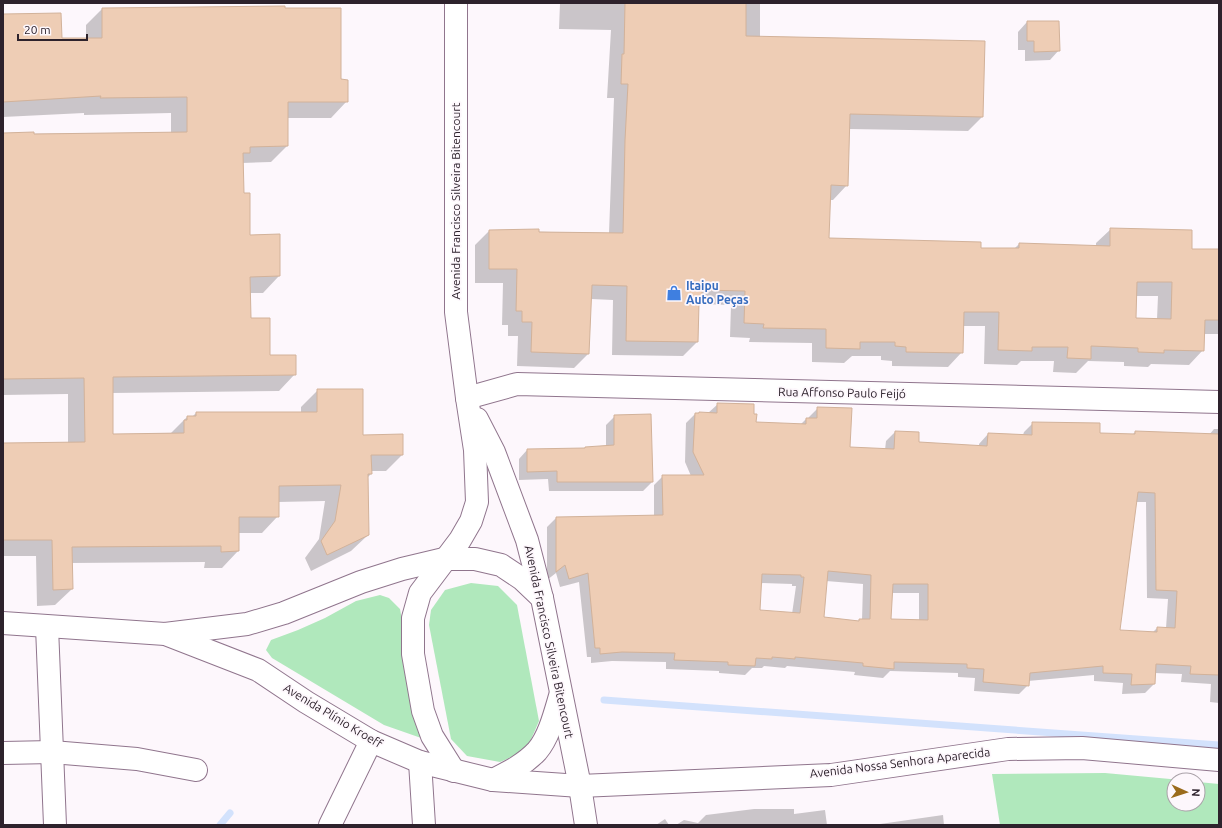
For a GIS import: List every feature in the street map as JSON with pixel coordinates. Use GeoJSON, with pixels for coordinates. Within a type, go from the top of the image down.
{"type":"FeatureCollection","features":[{"type":"Feature","properties":{"kind":"main road","name":"Avenida Francisco Silveira Bitencourt"},"geometry":{"type":"LineString","coordinates":[[454,771],[432,736],[423,711],[413,654],[413,618],[420,593],[460,540],[471,521],[477,502],[475,450],[456,312],[456,3]]}},
{"type":"Feature","properties":{"kind":"main road","name":"Rua Affonso Paulo Feijó"},"geometry":{"type":"LineString","coordinates":[[467,398],[517,384],[1219,402]]}},
{"type":"Feature","properties":{"kind":"main road","name":"Avenida Francisco Silveira Bitencourt"},"geometry":{"type":"LineString","coordinates":[[467,398],[494,452],[527,540],[542,598],[580,786],[586,825]]}},
{"type":"Feature","properties":{"kind":"main road","name":"Avenida Plínio Kroeff"},"geometry":{"type":"LineString","coordinates":[[3,624],[164,634],[247,624],[284,613],[361,582],[402,569],[444,560],[475,559],[501,565],[522,578],[542,598]]}},
{"type":"Feature","properties":{"kind":"main road"},"geometry":{"type":"LineString","coordinates":[[47,627],[55,825]]}},
{"type":"Feature","properties":{"kind":"main road","name":"Avenida Plínio Kroeff"},"geometry":{"type":"LineString","coordinates":[[164,634],[258,670],[306,702],[371,741],[420,762],[493,780],[580,786]]}},
{"type":"Feature","properties":{"kind":"main road"},"geometry":{"type":"LineString","coordinates":[[493,780],[519,766],[538,750],[551,727],[561,693]]}},
{"type":"Feature","properties":{"kind":"main road"},"geometry":{"type":"LineString","coordinates":[[330,825],[371,741]]}},
{"type":"Feature","properties":{"kind":"main road","name":"Avenida Nossa Senhora Aparecida"},"geometry":{"type":"LineString","coordinates":[[580,786],[831,775],[1008,749],[1082,748],[1219,760]]}},
{"type":"Feature","properties":{"kind":"main road"},"geometry":{"type":"LineString","coordinates":[[3,753],[52,752],[137,759],[196,770]]}},
{"type":"Feature","properties":{"kind":"main road"},"geometry":{"type":"LineString","coordinates":[[420,762],[424,825]]}},
{"type":"Feature","properties":{"kind":"green space"},"geometry":{"type":"Polygon","coordinates":[[[471,583],[498,586],[517,605],[539,721],[526,751],[500,762],[467,756],[451,739],[429,625],[431,610],[445,590],[471,583]]]}},
{"type":"Feature","properties":{"kind":"green space"},"geometry":{"type":"Polygon","coordinates":[[[380,595],[389,598],[400,609],[424,739],[384,725],[272,658],[266,650],[271,640],[325,618],[356,601],[380,595]]]}},
{"type":"Feature","properties":{"kind":"green space"},"geometry":{"type":"Polygon","coordinates":[[[1105,773],[1166,779],[1166,812],[1206,812],[1206,783],[1219,784],[1219,825],[1000,825],[992,774],[1105,773]]]}},
{"type":"Feature","properties":{"kind":"building"},"geometry":{"type":"Polygon","coordinates":[[[625,3],[746,3],[746,36],[985,41],[983,117],[850,114],[848,186],[831,185],[829,238],[981,242],[981,248],[1019,248],[1019,243],[1110,246],[1110,228],[1192,230],[1192,249],[1219,249],[1219,320],[1205,320],[1204,351],[1164,350],[1164,353],[1138,352],[1138,348],[1091,346],[1091,359],[1067,358],[1068,347],[1032,347],[1032,351],[998,350],[999,312],[964,312],[963,353],[906,352],[906,347],[895,346],[895,342],[860,342],[860,349],[826,348],[826,329],[763,328],[764,324],[744,323],[745,291],[702,290],[702,303],[699,303],[698,342],[626,341],[627,286],[592,285],[589,354],[531,352],[532,322],[522,322],[522,311],[516,311],[517,269],[489,269],[489,230],[539,229],[539,232],[623,233],[628,84],[621,84],[622,54],[624,54],[625,3]],[[1137,282],[1136,318],[1171,319],[1172,282],[1137,282]]]}},
{"type":"Feature","properties":{"kind":"building"},"geometry":{"type":"Polygon","coordinates":[[[285,6],[285,8],[341,8],[341,79],[348,80],[348,102],[288,102],[288,146],[250,147],[250,153],[243,153],[244,193],[250,193],[250,235],[280,234],[280,276],[250,277],[251,318],[270,318],[270,355],[296,355],[296,375],[113,377],[113,434],[184,433],[184,420],[187,420],[187,416],[196,416],[196,412],[317,412],[317,389],[363,389],[363,435],[403,434],[403,455],[371,455],[372,474],[368,474],[369,535],[327,555],[321,541],[335,521],[341,485],[279,486],[279,517],[239,517],[239,551],[221,552],[221,546],[72,547],[73,589],[53,590],[52,540],[3,540],[3,443],[85,442],[84,378],[3,379],[3,133],[187,132],[187,97],[100,98],[101,96],[3,102],[3,14],[61,13],[62,38],[102,38],[102,8],[285,6]]]}},
{"type":"Feature","properties":{"kind":"building"},"geometry":{"type":"Polygon","coordinates":[[[1027,21],[1059,21],[1060,51],[1034,52],[1034,41],[1027,41],[1027,21]]]}},
{"type":"Feature","properties":{"kind":"building"},"geometry":{"type":"Polygon","coordinates":[[[717,403],[754,404],[754,414],[757,414],[756,422],[806,424],[806,418],[817,418],[817,407],[852,408],[850,447],[894,449],[895,431],[919,432],[919,442],[987,446],[988,433],[1032,435],[1032,422],[1100,423],[1100,433],[1135,434],[1135,431],[1219,434],[1219,675],[1190,674],[1191,666],[1156,664],[1155,684],[1131,685],[1132,674],[1103,673],[1103,666],[1030,673],[1029,686],[983,682],[984,669],[967,668],[967,664],[894,662],[894,669],[863,666],[863,663],[795,657],[795,659],[772,657],[772,659],[756,658],[755,666],[728,665],[728,662],[674,660],[675,653],[622,652],[600,654],[600,648],[595,648],[588,573],[569,579],[565,565],[556,572],[556,517],[663,515],[662,475],[704,475],[693,452],[695,413],[717,413],[717,403]],[[1138,492],[1120,630],[1157,632],[1157,627],[1175,628],[1177,591],[1156,590],[1155,493],[1138,492]],[[828,571],[824,617],[859,621],[859,619],[870,619],[871,575],[828,571]],[[762,574],[760,610],[800,613],[804,577],[801,577],[801,575],[762,574]],[[893,584],[891,619],[928,620],[928,584],[893,584]]]}},
{"type":"Feature","properties":{"kind":"building"},"geometry":{"type":"Polygon","coordinates":[[[651,414],[653,482],[557,482],[557,471],[527,472],[527,449],[585,448],[614,445],[614,415],[651,414]]]}},
{"type":"Feature","properties":{"kind":"waterway"},"geometry":{"type":"LineString","coordinates":[[604,700],[1219,745]]}},
{"type":"Feature","properties":{"kind":"waterway"},"geometry":{"type":"LineString","coordinates":[[220,825],[230,813]]}},
{"type":"Feature","properties":{"kind":"place","name":"Itaipu Auto Peças"},"geometry":{"type":"Point","coordinates":[674,293]}}]}
